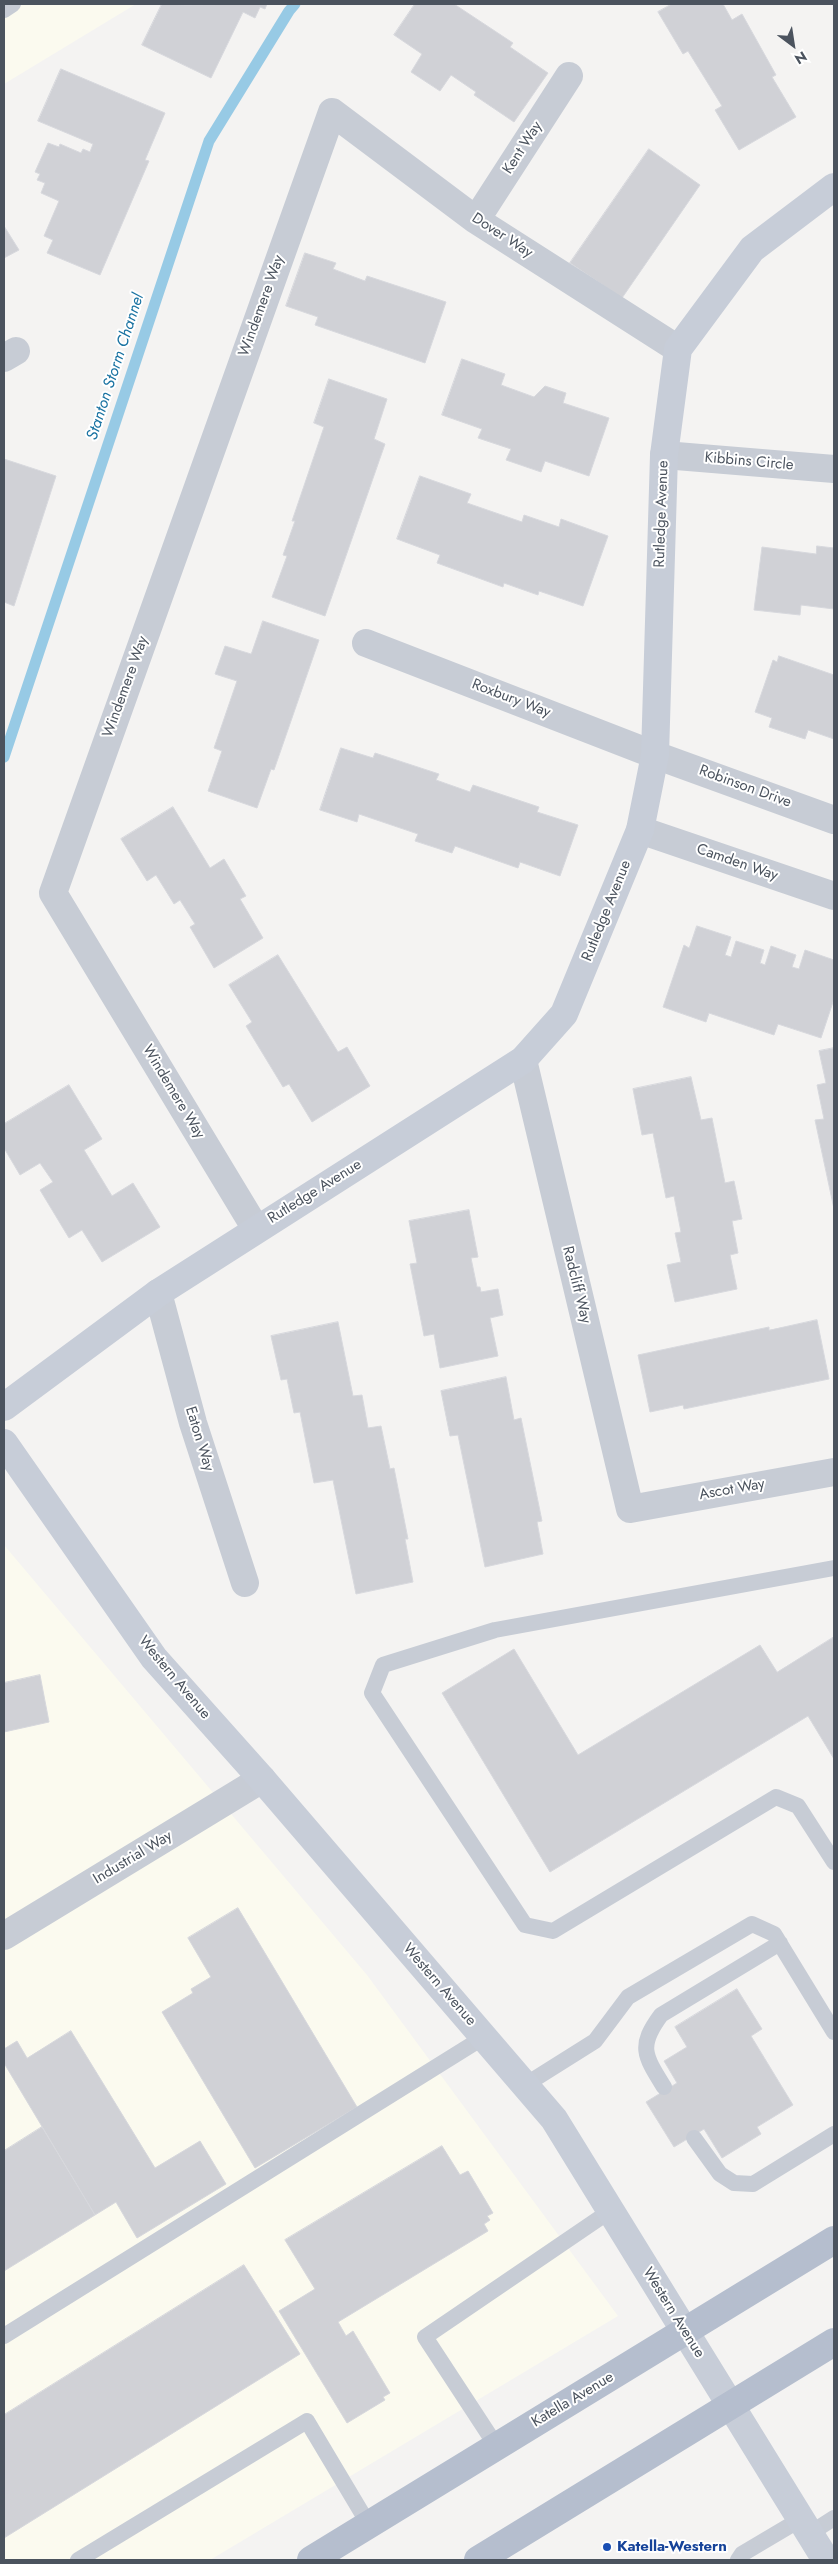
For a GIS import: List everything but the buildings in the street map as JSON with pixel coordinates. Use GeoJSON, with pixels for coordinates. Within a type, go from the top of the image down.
{"type":"FeatureCollection","features":[{"type":"Feature","properties":{"kind":"main road","name":"Katella Avenue"},"geometry":{"type":"LineString","coordinates":[[311,2560],[834,2240]]}},
{"type":"Feature","properties":{"kind":"main road"},"geometry":{"type":"LineString","coordinates":[[487,2558],[834,2342]]}},
{"type":"Feature","properties":{"kind":"street","name":"Kent Way"},"geometry":{"type":"LineString","coordinates":[[476,220],[569,76]]}},
{"type":"Feature","properties":{"kind":"street","name":"Dover Way"},"geometry":{"type":"LineString","coordinates":[[332,112],[476,220],[678,349]]}},
{"type":"Feature","properties":{"kind":"street","name":"Windemere Way"},"geometry":{"type":"LineString","coordinates":[[256,1229],[53,893],[332,112]]}},
{"type":"Feature","properties":{"kind":"street","name":"Rutledge Avenue"},"geometry":{"type":"LineString","coordinates":[[4,1407],[158,1293],[523,1060],[564,1014],[640,830],[655,755],[664,455],[678,349],[752,249],[834,188]]}},
{"type":"Feature","properties":{"kind":"street","name":"Kibbins Circle"},"geometry":{"type":"LineString","coordinates":[[664,455],[834,469]]}},
{"type":"Feature","properties":{"kind":"street","name":"Roxbury Way"},"geometry":{"type":"LineString","coordinates":[[366,642],[655,755]]}},
{"type":"Feature","properties":{"kind":"street","name":"Robinson Drive"},"geometry":{"type":"LineString","coordinates":[[655,755],[834,820]]}},
{"type":"Feature","properties":{"kind":"street","name":"Camden Way"},"geometry":{"type":"LineString","coordinates":[[640,830],[834,896]]}},
{"type":"Feature","properties":{"kind":"street","name":"Radcliff Way"},"geometry":{"type":"LineString","coordinates":[[523,1060],[630,1509]]}},
{"type":"Feature","properties":{"kind":"street","name":"Eaton Way"},"geometry":{"type":"LineString","coordinates":[[158,1293],[193,1423],[245,1583]]}},
{"type":"Feature","properties":{"kind":"street","name":"Western Avenue"},"geometry":{"type":"LineString","coordinates":[[4,1443],[154,1658],[262,1780],[554,2120],[826,2560]]}},
{"type":"Feature","properties":{"kind":"street","name":"Ascot Way"},"geometry":{"type":"LineString","coordinates":[[630,1509],[834,1472]]}},
{"type":"Feature","properties":{"kind":"street","name":"Industrial Way"},"geometry":{"type":"LineString","coordinates":[[4,1936],[262,1780]]}},
{"type":"Feature","properties":{"kind":"lane"},"geometry":{"type":"LineString","coordinates":[[4,10],[13,4]]}},
{"type":"Feature","properties":{"kind":"lane"},"geometry":{"type":"LineString","coordinates":[[834,1568],[496,1630],[383,1665],[372,1693],[525,1925],[553,1931],[776,1798],[798,1806],[834,1862]]}},
{"type":"Feature","properties":{"kind":"lane"},"geometry":{"type":"LineString","coordinates":[[525,2085],[595,2041],[628,1997],[752,1924],[774,1934],[834,2032]]}},
{"type":"Feature","properties":{"kind":"lane"},"geometry":{"type":"LineString","coordinates":[[664,2087],[652,2068],[645,2048],[648,2033],[661,2015],[780,1943]]}},
{"type":"Feature","properties":{"kind":"lane"},"geometry":{"type":"LineString","coordinates":[[4,2336],[484,2037]]}},
{"type":"Feature","properties":{"kind":"lane"},"geometry":{"type":"LineString","coordinates":[[694,2138],[720,2174],[734,2183],[753,2184],[834,2134]]}},
{"type":"Feature","properties":{"kind":"lane"},"geometry":{"type":"LineString","coordinates":[[497,2447],[425,2337],[610,2211]]}},
{"type":"Feature","properties":{"kind":"lane"},"geometry":{"type":"LineString","coordinates":[[78,2560],[307,2421],[370,2525]]}},
{"type":"Feature","properties":{"kind":"lane"},"geometry":{"type":"LineString","coordinates":[[738,2560],[742,2554],[805,2526],[834,2518]]}},
{"type":"Feature","properties":{"kind":"shaded area"},"geometry":{"type":"Polygon","coordinates":[[[4,4],[136,4],[4,84],[4,4]]]}},
{"type":"Feature","properties":{"kind":"shaded area"},"geometry":{"type":"Polygon","coordinates":[[[4,1545],[367,1975],[618,2316],[210,2560],[4,2560],[4,1545]]]}},
{"type":"Feature","properties":{"kind":"waterway","name":"Stanton Storm Channel"},"geometry":{"type":"LineString","coordinates":[[4,757],[209,141],[295,4]]}},
{"type":"Feature","properties":{"kind":"place","name":"Katella-Western"},"geometry":{"type":"Point","coordinates":[607,2547]}}]}
